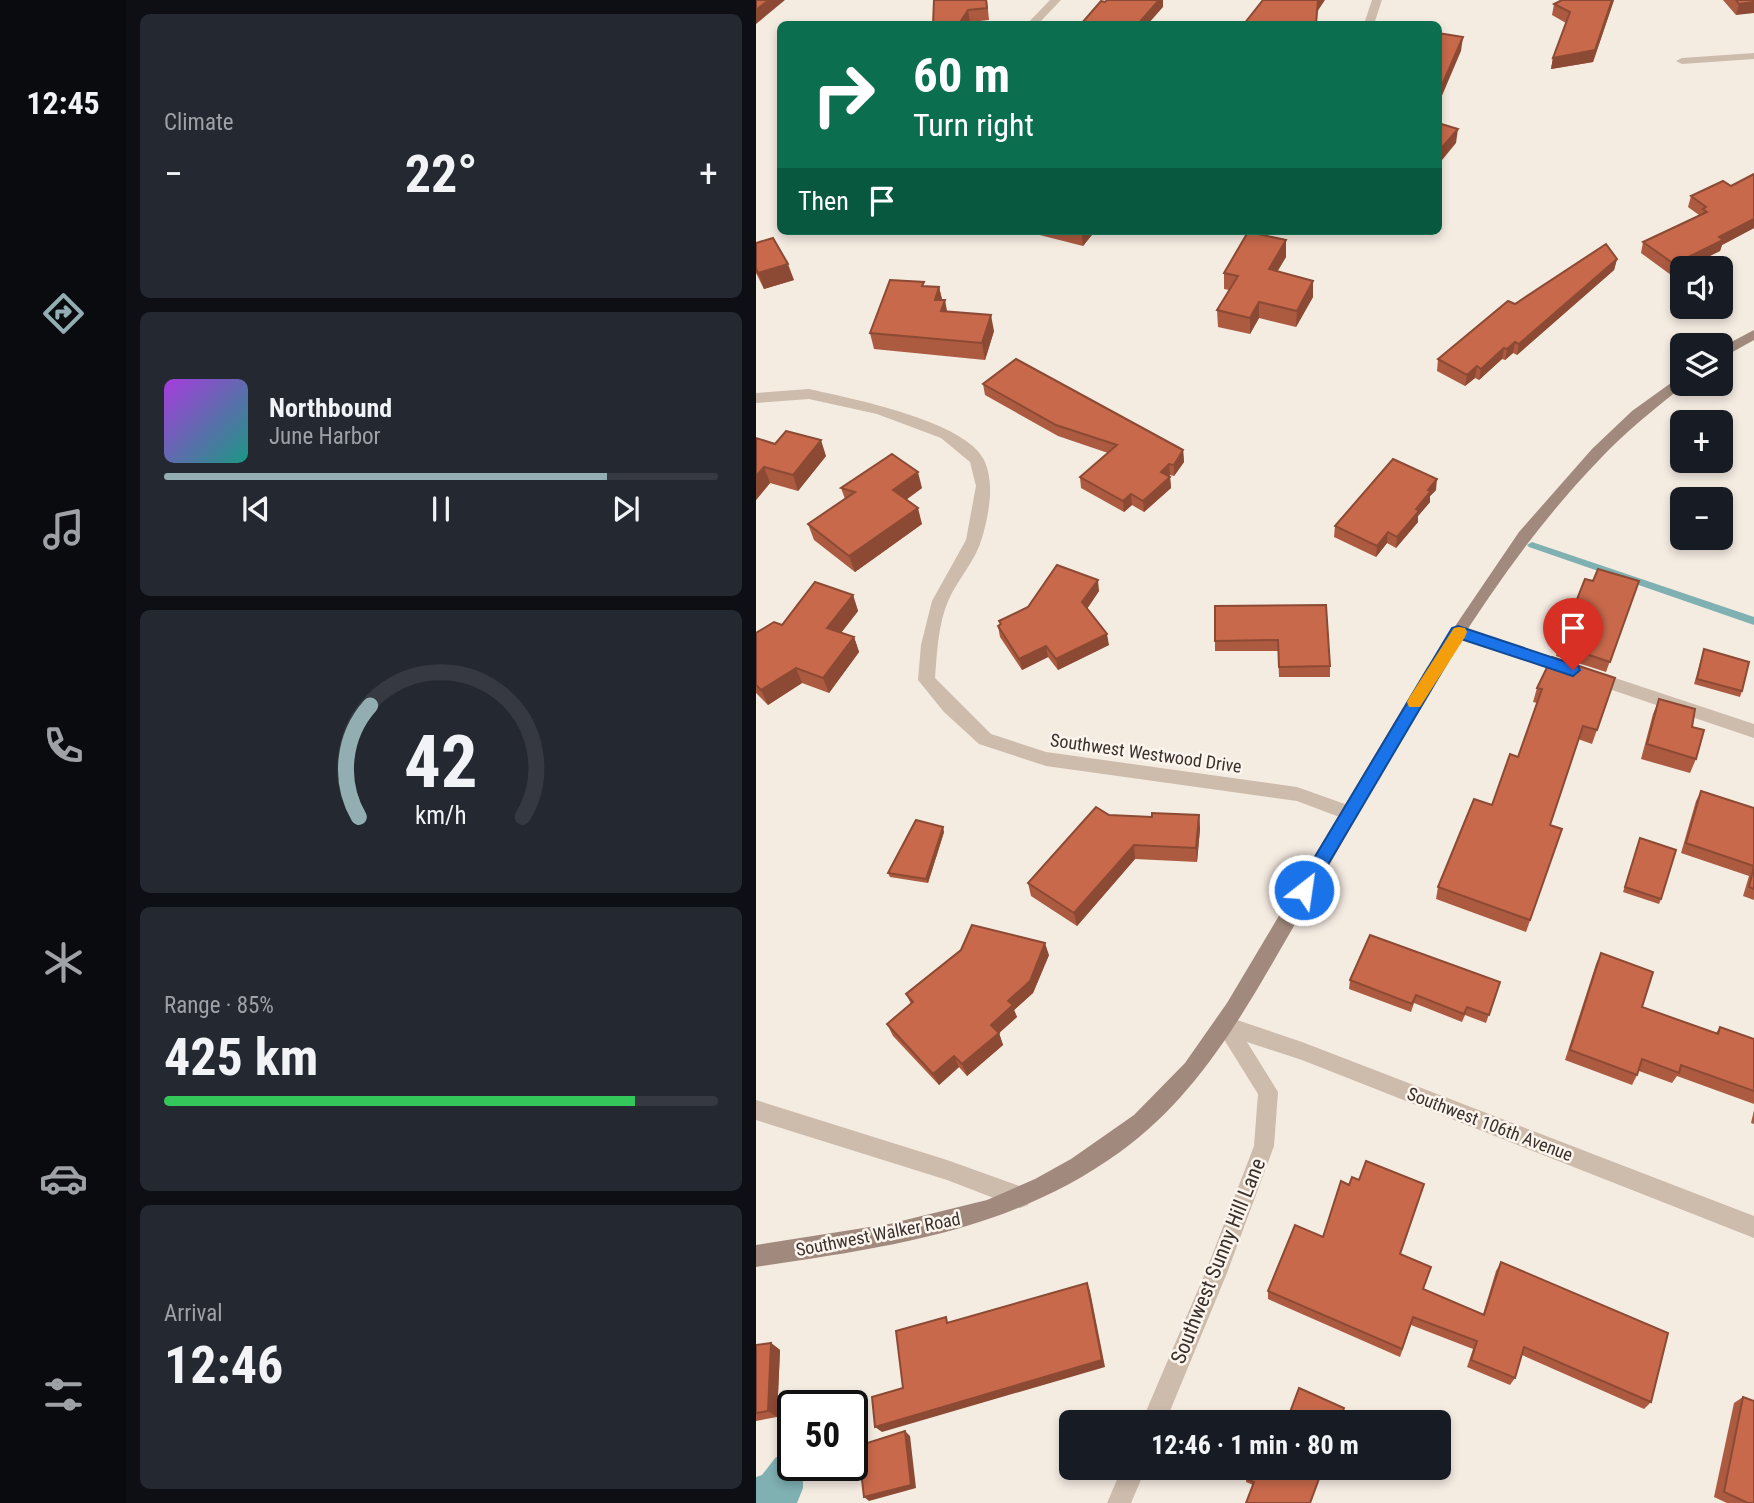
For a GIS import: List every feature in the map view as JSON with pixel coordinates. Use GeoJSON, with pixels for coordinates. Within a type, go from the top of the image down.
{"type":"FeatureCollection","features":[{"type":"Feature","properties":{"kind":"main road"},"geometry":{"type":"LineString","coordinates":[[1733,346],[1754,334]]}},
{"type":"Feature","properties":{"kind":"main road","name":"Southwest Walker Road"},"geometry":{"type":"LineString","coordinates":[[756,1256],[885,1236],[969,1217],[1020,1197],[1071,1171],[1147,1119],[1195,1066],[1225,1025],[1458,632],[1505,559],[1541,512],[1602,446],[1670,389]]}},
{"type":"Feature","properties":{"kind":"street"},"geometry":{"type":"LineString","coordinates":[[1035,21],[1056,0]]}},
{"type":"Feature","properties":{"kind":"street"},"geometry":{"type":"LineString","coordinates":[[1370,21],[1377,0]]}},
{"type":"Feature","properties":{"kind":"street"},"geometry":{"type":"LineString","coordinates":[[1682,61],[1754,56]]}},
{"type":"Feature","properties":{"kind":"street","name":"Southwest Westwood Drive"},"geometry":{"type":"LineString","coordinates":[[756,398],[809,394],[880,410],[946,434],[977,460],[984,486],[974,540],[940,601],[929,645],[926,680],[950,707],[985,739],[1045,760],[1297,794],[1350,813]]}},
{"type":"Feature","properties":{"kind":"street"},"geometry":{"type":"LineString","coordinates":[[1458,632],[1754,731]]}},
{"type":"Feature","properties":{"kind":"street","name":"Southwest 106th Avenue"},"geometry":{"type":"LineString","coordinates":[[1225,1025],[1302,1051],[1754,1227]]}},
{"type":"Feature","properties":{"kind":"street","name":"Southwest Sunny Hill Lane"},"geometry":{"type":"LineString","coordinates":[[1158,1410],[1216,1273],[1264,1146],[1268,1092],[1225,1025]]}},
{"type":"Feature","properties":{"kind":"street"},"geometry":{"type":"LineString","coordinates":[[756,1110],[947,1170],[1020,1197]]}},
{"type":"Feature","properties":{"kind":"street"},"geometry":{"type":"LineString","coordinates":[[1119,1503],[1129,1480]]}},
{"type":"Feature","properties":{"kind":"water"},"geometry":{"type":"Polygon","coordinates":[[[777,1457],[777,1481],[803,1481],[797,1503],[756,1503],[756,1477],[762,1475],[777,1457]]]}},
{"type":"Feature","properties":{"kind":"building"},"geometry":{"type":"Polygon","coordinates":[[[756,0],[769,0],[756,10],[756,0]]]}},
{"type":"Feature","properties":{"kind":"building"},"geometry":{"type":"Polygon","coordinates":[[[934,0],[986,0],[987,8],[968,10],[961,21],[933,21],[934,0]]]}},
{"type":"Feature","properties":{"kind":"building"},"geometry":{"type":"Polygon","coordinates":[[[1159,0],[1141,21],[1084,21],[1101,1],[1159,0]]]}},
{"type":"Feature","properties":{"kind":"building"},"geometry":{"type":"Polygon","coordinates":[[[1263,0],[1318,0],[1316,21],[1246,21],[1263,0]]]}},
{"type":"Feature","properties":{"kind":"building"},"geometry":{"type":"Polygon","coordinates":[[[1562,0],[1612,0],[1595,50],[1553,58],[1570,12],[1554,4],[1562,0]]]}},
{"type":"Feature","properties":{"kind":"building"},"geometry":{"type":"Polygon","coordinates":[[[1736,0],[1754,0],[1754,2],[1739,4],[1736,0]]]}},
{"type":"Feature","properties":{"kind":"building"},"geometry":{"type":"Polygon","coordinates":[[[1442,34],[1463,37],[1442,85],[1442,34]]]}},
{"type":"Feature","properties":{"kind":"building"},"geometry":{"type":"Polygon","coordinates":[[[1442,124],[1458,129],[1442,147],[1442,124]]]}},
{"type":"Feature","properties":{"kind":"building"},"geometry":{"type":"Polygon","coordinates":[[[1754,174],[1754,219],[1719,237],[1723,240],[1690,256],[1670,256],[1670,261],[1643,242],[1707,212],[1703,209],[1706,207],[1691,196],[1723,181],[1731,186],[1754,174]]]}},
{"type":"Feature","properties":{"kind":"building"},"geometry":{"type":"Polygon","coordinates":[[[1246,235],[1262,235],[1286,240],[1269,269],[1313,281],[1297,311],[1259,302],[1250,318],[1217,310],[1238,276],[1224,273],[1246,235]]]}},
{"type":"Feature","properties":{"kind":"building"},"geometry":{"type":"Polygon","coordinates":[[[773,238],[788,264],[758,273],[756,243],[773,238]]]}},
{"type":"Feature","properties":{"kind":"building"},"geometry":{"type":"Polygon","coordinates":[[[1606,244],[1617,259],[1519,344],[1515,342],[1507,349],[1504,348],[1481,369],[1477,366],[1467,375],[1438,359],[1508,301],[1515,304],[1606,244]]]}},
{"type":"Feature","properties":{"kind":"building"},"geometry":{"type":"Polygon","coordinates":[[[890,280],[924,282],[922,286],[939,287],[935,300],[945,300],[941,311],[991,315],[982,343],[870,333],[890,280]]]}},
{"type":"Feature","properties":{"kind":"building"},"geometry":{"type":"Polygon","coordinates":[[[1016,359],[1183,450],[1174,465],[1169,464],[1161,472],[1170,477],[1143,501],[1131,494],[1123,501],[1080,477],[1117,445],[1056,425],[983,384],[1016,359]]]}},
{"type":"Feature","properties":{"kind":"building"},"geometry":{"type":"Polygon","coordinates":[[[786,431],[821,440],[793,475],[764,467],[756,476],[756,438],[775,444],[786,431]]]}},
{"type":"Feature","properties":{"kind":"building"},"geometry":{"type":"Polygon","coordinates":[[[892,454],[918,472],[893,490],[918,508],[849,556],[808,524],[855,492],[841,488],[892,454]]]}},
{"type":"Feature","properties":{"kind":"building"},"geometry":{"type":"Polygon","coordinates":[[[1393,459],[1437,479],[1416,509],[1419,511],[1397,537],[1388,532],[1377,546],[1335,526],[1393,459]]]}},
{"type":"Feature","properties":{"kind":"building"},"geometry":{"type":"Polygon","coordinates":[[[1057,565],[1098,580],[1082,602],[1107,634],[1056,659],[1046,646],[1019,659],[998,626],[1001,624],[999,621],[1028,607],[1057,565]]]}},
{"type":"Feature","properties":{"kind":"building"},"geometry":{"type":"Polygon","coordinates":[[[1598,569],[1639,581],[1610,662],[1559,645],[1585,579],[1593,581],[1598,569]]]}},
{"type":"Feature","properties":{"kind":"building"},"geometry":{"type":"Polygon","coordinates":[[[815,582],[853,595],[827,628],[854,637],[823,678],[796,668],[761,690],[756,685],[756,633],[774,622],[782,625],[815,582]]]}},
{"type":"Feature","properties":{"kind":"building"},"geometry":{"type":"Polygon","coordinates":[[[1326,605],[1330,666],[1279,667],[1278,640],[1215,641],[1215,606],[1326,605]]]}},
{"type":"Feature","properties":{"kind":"building"},"geometry":{"type":"Polygon","coordinates":[[[1704,649],[1749,662],[1742,691],[1697,679],[1704,649]]]}},
{"type":"Feature","properties":{"kind":"building"},"geometry":{"type":"Polygon","coordinates":[[[1552,657],[1615,678],[1597,730],[1583,726],[1550,825],[1562,829],[1530,920],[1438,887],[1474,799],[1492,805],[1510,754],[1518,757],[1542,689],[1537,688],[1552,657]]]}},
{"type":"Feature","properties":{"kind":"building"},"geometry":{"type":"Polygon","coordinates":[[[1659,699],[1695,709],[1692,727],[1704,730],[1696,759],[1647,744],[1659,699]]]}},
{"type":"Feature","properties":{"kind":"building"},"geometry":{"type":"Polygon","coordinates":[[[1701,791],[1754,808],[1754,866],[1686,843],[1701,791]]]}},
{"type":"Feature","properties":{"kind":"building"},"geometry":{"type":"Polygon","coordinates":[[[1096,807],[1109,815],[1199,815],[1196,848],[1134,845],[1074,913],[1028,883],[1096,807]]]}},
{"type":"Feature","properties":{"kind":"building"},"geometry":{"type":"Polygon","coordinates":[[[916,820],[943,827],[926,879],[888,873],[916,820]]]}},
{"type":"Feature","properties":{"kind":"building"},"geometry":{"type":"Polygon","coordinates":[[[1640,838],[1676,850],[1661,899],[1625,887],[1640,838]]]}},
{"type":"Feature","properties":{"kind":"building"},"geometry":{"type":"Polygon","coordinates":[[[1754,866],[1754,889],[1749,887],[1754,866]]]}},
{"type":"Feature","properties":{"kind":"building"},"geometry":{"type":"Polygon","coordinates":[[[972,925],[1045,943],[1030,981],[1008,1001],[1013,1005],[991,1025],[999,1033],[962,1064],[954,1056],[933,1074],[887,1024],[913,1002],[906,994],[961,950],[972,925]]]}},
{"type":"Feature","properties":{"kind":"building"},"geometry":{"type":"Polygon","coordinates":[[[1370,935],[1500,982],[1489,1015],[1467,1007],[1464,1014],[1416,995],[1412,1004],[1350,980],[1370,935]]]}},
{"type":"Feature","properties":{"kind":"building"},"geometry":{"type":"Polygon","coordinates":[[[1601,953],[1653,972],[1642,1007],[1718,1034],[1720,1027],[1754,1039],[1754,1091],[1681,1065],[1679,1073],[1642,1059],[1637,1075],[1570,1050],[1601,953]]]}},
{"type":"Feature","properties":{"kind":"building"},"geometry":{"type":"Polygon","coordinates":[[[1366,1161],[1424,1184],[1400,1254],[1431,1267],[1423,1289],[1484,1315],[1501,1262],[1668,1333],[1651,1402],[1524,1347],[1515,1378],[1471,1360],[1477,1341],[1413,1317],[1402,1349],[1268,1291],[1295,1225],[1323,1237],[1341,1181],[1349,1185],[1352,1177],[1359,1180],[1366,1161]]]}},
{"type":"Feature","properties":{"kind":"building"},"geometry":{"type":"Polygon","coordinates":[[[1087,1283],[1102,1360],[875,1427],[872,1397],[903,1388],[896,1331],[946,1317],[947,1323],[1087,1283]]]}},
{"type":"Feature","properties":{"kind":"building"},"geometry":{"type":"Polygon","coordinates":[[[771,1343],[768,1411],[756,1413],[756,1345],[771,1343]]]}},
{"type":"Feature","properties":{"kind":"building"},"geometry":{"type":"Polygon","coordinates":[[[1299,1388],[1344,1408],[1343,1410],[1291,1410],[1299,1388]]]}},
{"type":"Feature","properties":{"kind":"building"},"geometry":{"type":"Polygon","coordinates":[[[1743,1397],[1754,1401],[1754,1503],[1724,1492],[1743,1397]]]}},
{"type":"Feature","properties":{"kind":"building"},"geometry":{"type":"Polygon","coordinates":[[[905,1431],[911,1485],[864,1497],[862,1481],[868,1481],[868,1443],[905,1431]]]}},
{"type":"Feature","properties":{"kind":"building"},"geometry":{"type":"Polygon","coordinates":[[[1249,1480],[1319,1480],[1310,1503],[1246,1503],[1254,1482],[1249,1480]]]}},
{"type":"Feature","properties":{"kind":"waterway"},"geometry":{"type":"LineString","coordinates":[[1532,545],[1754,621]]}},
{"type":"Feature","properties":{"kind":"slow traffic"},"geometry":{"type":"LineString","coordinates":[[1415,702],[1435,666],[1459,632]]}},
{"type":"Feature","properties":{"kind":"route"},"geometry":{"type":"LineString","coordinates":[[1304,890],[1435,666],[1458,632],[1573,670]]}}]}
